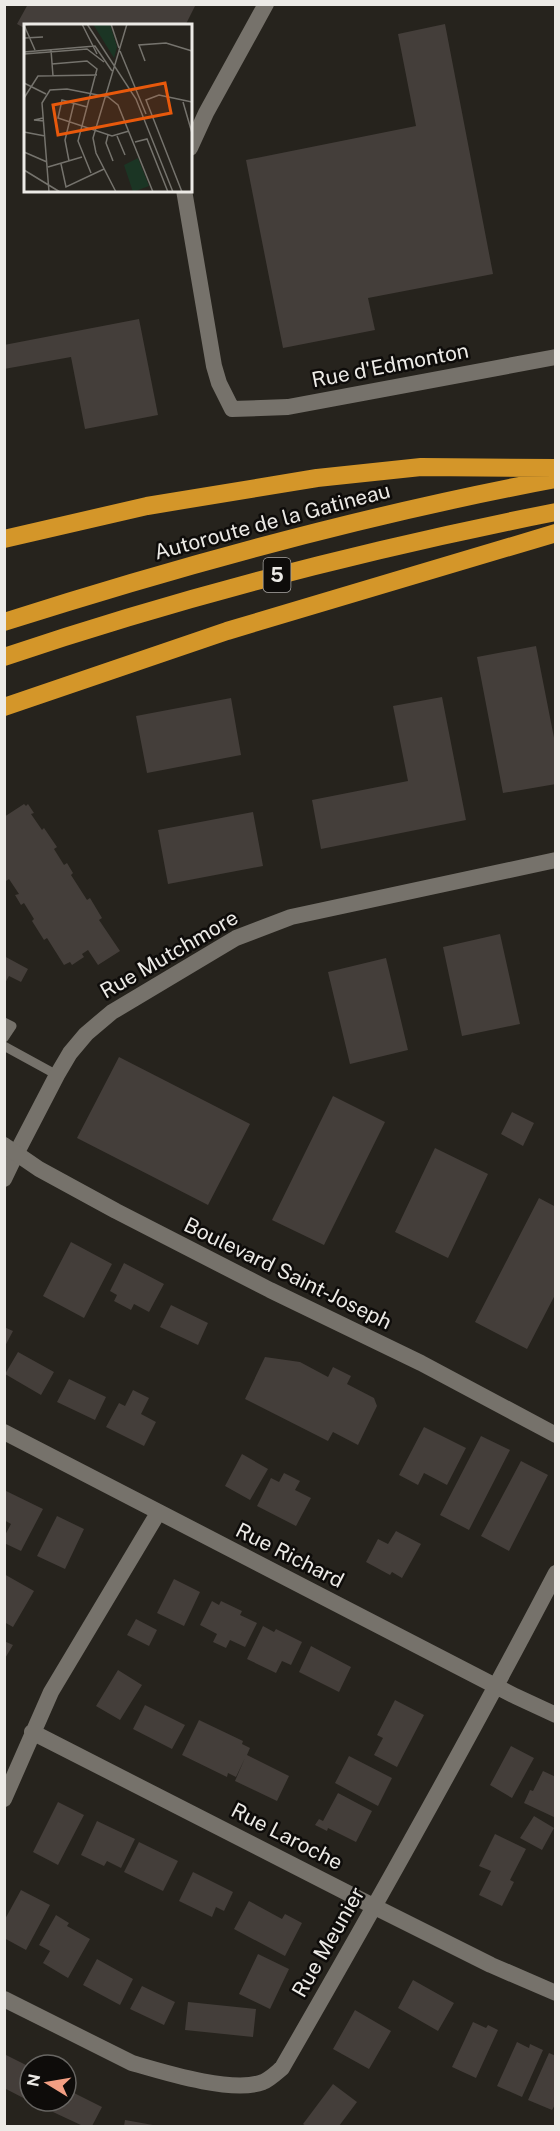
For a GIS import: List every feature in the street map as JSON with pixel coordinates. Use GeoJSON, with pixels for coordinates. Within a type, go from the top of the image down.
{"type":"FeatureCollection","features":[{"type":"Feature","properties":{"kind":"highway"},"geometry":{"type":"LineString","coordinates":[[4,539],[147,506],[317,478],[421,467],[555,468]]}},
{"type":"Feature","properties":{"kind":"highway","name":"Autoroute de la Gatineau"},"geometry":{"type":"LineString","coordinates":[[4,622],[144,578],[309,533],[376,516],[555,479]]}},
{"type":"Feature","properties":{"kind":"highway","name":"5"},"geometry":{"type":"LineString","coordinates":[[4,657],[178,602],[290,571],[418,540],[555,512]]}},
{"type":"Feature","properties":{"kind":"highway"},"geometry":{"type":"LineString","coordinates":[[4,707],[226,631],[555,533]]}},
{"type":"Feature","properties":{"kind":"street"},"geometry":{"type":"LineString","coordinates":[[192,144],[206,112],[266,4]]}},
{"type":"Feature","properties":{"kind":"street","name":"Rue d'Edmonton"},"geometry":{"type":"LineString","coordinates":[[184,192],[214,366],[219,383],[232,409],[288,407],[555,357]]}},
{"type":"Feature","properties":{"kind":"street","name":"Rue Mutchmore"},"geometry":{"type":"LineString","coordinates":[[4,1179],[10,1149],[77,1043],[99,1021],[236,938],[291,916],[555,860]]}},
{"type":"Feature","properties":{"kind":"street","name":"Boulevard Saint-Joseph"},"geometry":{"type":"LineString","coordinates":[[10,1149],[39,1169],[126,1217],[421,1363],[555,1435]]}},
{"type":"Feature","properties":{"kind":"street","name":"Rue Richard"},"geometry":{"type":"LineString","coordinates":[[4,1432],[496,1687],[555,1715]]}},
{"type":"Feature","properties":{"kind":"street"},"geometry":{"type":"LineString","coordinates":[[4,1799],[51,1692],[158,1513]]}},
{"type":"Feature","properties":{"kind":"street","name":"Rue Meunier"},"geometry":{"type":"LineString","coordinates":[[4,1999],[136,2064],[214,2083],[240,2085],[263,2082],[282,2068],[375,1907],[496,1687],[555,1573]]}},
{"type":"Feature","properties":{"kind":"street","name":"Rue Laroche"},"geometry":{"type":"LineString","coordinates":[[32,1732],[491,1965],[555,1993]]}},
{"type":"Feature","properties":{"kind":"lane"},"geometry":{"type":"LineString","coordinates":[[4,1022],[12,1026],[4,1038]]}},
{"type":"Feature","properties":{"kind":"lane"},"geometry":{"type":"LineString","coordinates":[[4,1046],[57,1075]]}},
{"type":"Feature","properties":{"kind":"building"},"geometry":{"type":"Polygon","coordinates":[[[28,4],[196,4],[186,24],[24,24],[24,28],[17,24],[28,4]]]}},
{"type":"Feature","properties":{"kind":"building"},"geometry":{"type":"Polygon","coordinates":[[[445,24],[493,274],[368,298],[375,330],[283,348],[246,160],[416,126],[398,34],[445,24]]]}},
{"type":"Feature","properties":{"kind":"building"},"geometry":{"type":"Polygon","coordinates":[[[139,319],[158,415],[85,429],[71,357],[4,369],[4,345],[139,319]]]}},
{"type":"Feature","properties":{"kind":"building"},"geometry":{"type":"Polygon","coordinates":[[[536,646],[556,748],[556,784],[503,793],[477,657],[536,646]]]}},
{"type":"Feature","properties":{"kind":"building"},"geometry":{"type":"Polygon","coordinates":[[[442,697],[466,820],[321,849],[312,800],[408,781],[393,706],[442,697]]]}},
{"type":"Feature","properties":{"kind":"building"},"geometry":{"type":"Polygon","coordinates":[[[231,698],[241,755],[147,773],[136,716],[231,698]]]}},
{"type":"Feature","properties":{"kind":"building"},"geometry":{"type":"Polygon","coordinates":[[[24,804],[26,806],[28,804],[34,813],[31,814],[57,847],[54,849],[64,865],[67,863],[73,873],[71,875],[87,900],[90,898],[102,918],[99,920],[120,951],[98,965],[88,950],[82,954],[84,957],[72,965],[70,962],[64,965],[47,938],[44,940],[24,903],[21,905],[15,895],[19,894],[9,879],[6,881],[4,879],[4,817],[24,804]]]}},
{"type":"Feature","properties":{"kind":"building"},"geometry":{"type":"Polygon","coordinates":[[[253,812],[263,866],[168,884],[158,830],[253,812]]]}},
{"type":"Feature","properties":{"kind":"building"},"geometry":{"type":"Polygon","coordinates":[[[500,934],[520,1024],[462,1036],[443,947],[500,934]]]}},
{"type":"Feature","properties":{"kind":"building"},"geometry":{"type":"Polygon","coordinates":[[[4,956],[28,969],[21,982],[9,976],[4,985],[4,956]]]}},
{"type":"Feature","properties":{"kind":"building"},"geometry":{"type":"Polygon","coordinates":[[[386,958],[408,1050],[350,1064],[328,972],[386,958]]]}},
{"type":"Feature","properties":{"kind":"building"},"geometry":{"type":"Polygon","coordinates":[[[119,1057],[250,1124],[208,1205],[77,1138],[119,1057]]]}},
{"type":"Feature","properties":{"kind":"building"},"geometry":{"type":"Polygon","coordinates":[[[333,1096],[385,1122],[324,1245],[272,1220],[333,1096]]]}},
{"type":"Feature","properties":{"kind":"building"},"geometry":{"type":"Polygon","coordinates":[[[512,1112],[534,1123],[523,1146],[501,1134],[512,1112]]]}},
{"type":"Feature","properties":{"kind":"building"},"geometry":{"type":"Polygon","coordinates":[[[435,1148],[488,1174],[448,1258],[395,1232],[435,1148]]]}},
{"type":"Feature","properties":{"kind":"building"},"geometry":{"type":"Polygon","coordinates":[[[539,1198],[556,1207],[556,1293],[527,1349],[475,1322],[539,1198]]]}},
{"type":"Feature","properties":{"kind":"building"},"geometry":{"type":"Polygon","coordinates":[[[71,1242],[112,1264],[84,1318],[43,1296],[71,1242]]]}},
{"type":"Feature","properties":{"kind":"building"},"geometry":{"type":"Polygon","coordinates":[[[124,1263],[164,1284],[149,1312],[134,1304],[131,1310],[114,1301],[117,1295],[110,1291],[124,1263]]]}},
{"type":"Feature","properties":{"kind":"building"},"geometry":{"type":"Polygon","coordinates":[[[171,1305],[208,1323],[198,1345],[160,1327],[171,1305]]]}},
{"type":"Feature","properties":{"kind":"building"},"geometry":{"type":"Polygon","coordinates":[[[4,1327],[13,1331],[4,1348],[4,1327]]]}},
{"type":"Feature","properties":{"kind":"building"},"geometry":{"type":"Polygon","coordinates":[[[18,1352],[54,1372],[41,1395],[5,1374],[18,1352]]]}},
{"type":"Feature","properties":{"kind":"building"},"geometry":{"type":"Polygon","coordinates":[[[265,1357],[300,1362],[328,1377],[333,1367],[351,1376],[347,1384],[374,1398],[377,1406],[358,1445],[333,1432],[328,1441],[245,1399],[265,1357]]]}},
{"type":"Feature","properties":{"kind":"building"},"geometry":{"type":"Polygon","coordinates":[[[69,1379],[106,1397],[95,1420],[57,1402],[69,1379]]]}},
{"type":"Feature","properties":{"kind":"building"},"geometry":{"type":"Polygon","coordinates":[[[133,1390],[149,1398],[141,1414],[156,1422],[144,1446],[106,1427],[119,1403],[125,1406],[133,1390]]]}},
{"type":"Feature","properties":{"kind":"building"},"geometry":{"type":"Polygon","coordinates":[[[424,1427],[466,1448],[447,1485],[424,1473],[418,1485],[399,1475],[424,1427]]]}},
{"type":"Feature","properties":{"kind":"building"},"geometry":{"type":"Polygon","coordinates":[[[481,1436],[510,1450],[469,1530],[440,1515],[481,1436]]]}},
{"type":"Feature","properties":{"kind":"building"},"geometry":{"type":"Polygon","coordinates":[[[242,1454],[268,1469],[250,1500],[225,1486],[242,1454]]]}},
{"type":"Feature","properties":{"kind":"building"},"geometry":{"type":"Polygon","coordinates":[[[521,1461],[548,1475],[509,1551],[481,1536],[521,1461]]]}},
{"type":"Feature","properties":{"kind":"building"},"geometry":{"type":"Polygon","coordinates":[[[284,1473],[300,1481],[295,1490],[311,1498],[296,1526],[257,1506],[271,1478],[279,1482],[284,1473]]]}},
{"type":"Feature","properties":{"kind":"building"},"geometry":{"type":"Polygon","coordinates":[[[4,1490],[43,1509],[21,1551],[4,1543],[4,1537],[11,1524],[4,1520],[4,1490]]]}},
{"type":"Feature","properties":{"kind":"building"},"geometry":{"type":"Polygon","coordinates":[[[57,1516],[84,1529],[65,1569],[37,1556],[57,1516]]]}},
{"type":"Feature","properties":{"kind":"building"},"geometry":{"type":"Polygon","coordinates":[[[396,1531],[421,1544],[402,1578],[392,1572],[390,1575],[366,1562],[378,1539],[388,1544],[396,1531]]]}},
{"type":"Feature","properties":{"kind":"building"},"geometry":{"type":"Polygon","coordinates":[[[4,1574],[34,1591],[13,1627],[4,1622],[4,1574]]]}},
{"type":"Feature","properties":{"kind":"building"},"geometry":{"type":"Polygon","coordinates":[[[174,1579],[200,1592],[184,1626],[157,1613],[174,1579]]]}},
{"type":"Feature","properties":{"kind":"building"},"geometry":{"type":"Polygon","coordinates":[[[212,1601],[219,1605],[221,1601],[242,1611],[240,1615],[257,1623],[245,1647],[230,1640],[226,1648],[213,1642],[217,1634],[200,1625],[212,1601]]]}},
{"type":"Feature","properties":{"kind":"building"},"geometry":{"type":"Polygon","coordinates":[[[136,1619],[157,1630],[149,1646],[127,1635],[136,1619]]]}},
{"type":"Feature","properties":{"kind":"building"},"geometry":{"type":"Polygon","coordinates":[[[263,1626],[274,1632],[276,1629],[302,1642],[291,1665],[282,1661],[276,1673],[247,1659],[263,1626]]]}},
{"type":"Feature","properties":{"kind":"building"},"geometry":{"type":"Polygon","coordinates":[[[4,1641],[13,1645],[4,1660],[4,1641]]]}},
{"type":"Feature","properties":{"kind":"building"},"geometry":{"type":"Polygon","coordinates":[[[311,1646],[351,1667],[339,1692],[299,1672],[311,1646]]]}},
{"type":"Feature","properties":{"kind":"building"},"geometry":{"type":"Polygon","coordinates":[[[118,1670],[142,1685],[120,1720],[96,1706],[118,1670]]]}},
{"type":"Feature","properties":{"kind":"building"},"geometry":{"type":"Polygon","coordinates":[[[395,1700],[424,1715],[397,1767],[374,1755],[383,1738],[377,1735],[395,1700]]]}},
{"type":"Feature","properties":{"kind":"building"},"geometry":{"type":"Polygon","coordinates":[[[145,1705],[185,1725],[172,1749],[133,1729],[145,1705]]]}},
{"type":"Feature","properties":{"kind":"building"},"geometry":{"type":"Polygon","coordinates":[[[199,1720],[243,1741],[242,1744],[250,1748],[247,1755],[289,1776],[277,1801],[235,1781],[245,1758],[236,1777],[228,1773],[227,1777],[182,1755],[199,1720]]]}},
{"type":"Feature","properties":{"kind":"building"},"geometry":{"type":"Polygon","coordinates":[[[511,1746],[534,1758],[512,1798],[490,1785],[511,1746]]]}},
{"type":"Feature","properties":{"kind":"building"},"geometry":{"type":"Polygon","coordinates":[[[349,1756],[392,1778],[378,1806],[335,1783],[349,1756]]]}},
{"type":"Feature","properties":{"kind":"building"},"geometry":{"type":"Polygon","coordinates":[[[543,1771],[556,1777],[556,1818],[524,1803],[543,1771]]]}},
{"type":"Feature","properties":{"kind":"building"},"geometry":{"type":"Polygon","coordinates":[[[338,1793],[372,1811],[356,1842],[328,1828],[327,1831],[315,1825],[319,1819],[323,1821],[338,1793]]]}},
{"type":"Feature","properties":{"kind":"building"},"geometry":{"type":"Polygon","coordinates":[[[58,1802],[84,1815],[58,1865],[33,1852],[58,1802]]]}},
{"type":"Feature","properties":{"kind":"building"},"geometry":{"type":"Polygon","coordinates":[[[534,1816],[554,1828],[542,1850],[520,1838],[534,1816]]]}},
{"type":"Feature","properties":{"kind":"building"},"geometry":{"type":"Polygon","coordinates":[[[97,1821],[135,1839],[121,1868],[107,1861],[104,1866],[81,1855],[97,1821]]]}},
{"type":"Feature","properties":{"kind":"building"},"geometry":{"type":"Polygon","coordinates":[[[495,1834],[526,1849],[510,1880],[514,1882],[502,1906],[479,1895],[491,1871],[479,1866],[495,1834]]]}},
{"type":"Feature","properties":{"kind":"building"},"geometry":{"type":"Polygon","coordinates":[[[139,1842],[178,1861],[163,1891],[124,1872],[139,1842]]]}},
{"type":"Feature","properties":{"kind":"building"},"geometry":{"type":"Polygon","coordinates":[[[193,1872],[233,1892],[224,1911],[216,1907],[212,1917],[179,1901],[193,1872]]]}},
{"type":"Feature","properties":{"kind":"building"},"geometry":{"type":"Polygon","coordinates":[[[21,1890],[50,1905],[26,1950],[4,1938],[4,1921],[21,1890]]]}},
{"type":"Feature","properties":{"kind":"building"},"geometry":{"type":"Polygon","coordinates":[[[249,1901],[282,1919],[285,1914],[302,1923],[285,1956],[234,1929],[249,1901]]]}},
{"type":"Feature","properties":{"kind":"building"},"geometry":{"type":"Polygon","coordinates":[[[56,1915],[69,1923],[67,1926],[90,1939],[68,1978],[43,1963],[50,1951],[39,1945],[56,1915]]]}},
{"type":"Feature","properties":{"kind":"building"},"geometry":{"type":"Polygon","coordinates":[[[258,1954],[289,1969],[270,2009],[239,1994],[258,1954]]]}},
{"type":"Feature","properties":{"kind":"building"},"geometry":{"type":"Polygon","coordinates":[[[97,1959],[133,1979],[120,2005],[83,1985],[97,1959]]]}},
{"type":"Feature","properties":{"kind":"building"},"geometry":{"type":"Polygon","coordinates":[[[413,1980],[454,2003],[438,2031],[398,2008],[413,1980]]]}},
{"type":"Feature","properties":{"kind":"building"},"geometry":{"type":"Polygon","coordinates":[[[142,1986],[175,2002],[164,2025],[130,2009],[142,1986]]]}},
{"type":"Feature","properties":{"kind":"building"},"geometry":{"type":"Polygon","coordinates":[[[188,2002],[256,2009],[253,2037],[185,2030],[188,2002]]]}},
{"type":"Feature","properties":{"kind":"building"},"geometry":{"type":"Polygon","coordinates":[[[355,2010],[391,2031],[369,2069],[333,2049],[355,2010]]]}},
{"type":"Feature","properties":{"kind":"building"},"geometry":{"type":"Polygon","coordinates":[[[473,2022],[498,2030],[476,2078],[452,2067],[473,2022]]]}},
{"type":"Feature","properties":{"kind":"building"},"geometry":{"type":"Polygon","coordinates":[[[517,2042],[529,2048],[530,2044],[543,2050],[522,2097],[497,2086],[517,2042]]]}},
{"type":"Feature","properties":{"kind":"building"},"geometry":{"type":"Polygon","coordinates":[[[549,2053],[556,2056],[556,2103],[552,2110],[528,2100],[549,2053]]]}},
{"type":"Feature","properties":{"kind":"building"},"geometry":{"type":"Polygon","coordinates":[[[4,2054],[18,2061],[18,2095],[4,2088],[4,2054]]]}},
{"type":"Feature","properties":{"kind":"building"},"geometry":{"type":"Polygon","coordinates":[[[333,2084],[357,2102],[339,2126],[306,2126],[303,2124],[333,2084]]]}},
{"type":"Feature","properties":{"kind":"building"},"geometry":{"type":"Polygon","coordinates":[[[78,2095],[102,2107],[92,2126],[83,2126],[55,2113],[78,2113],[78,2095]]]}},
{"type":"Feature","properties":{"kind":"building"},"geometry":{"type":"Polygon","coordinates":[[[125,2120],[153,2125],[153,2126],[124,2126],[125,2120]]]}}]}
